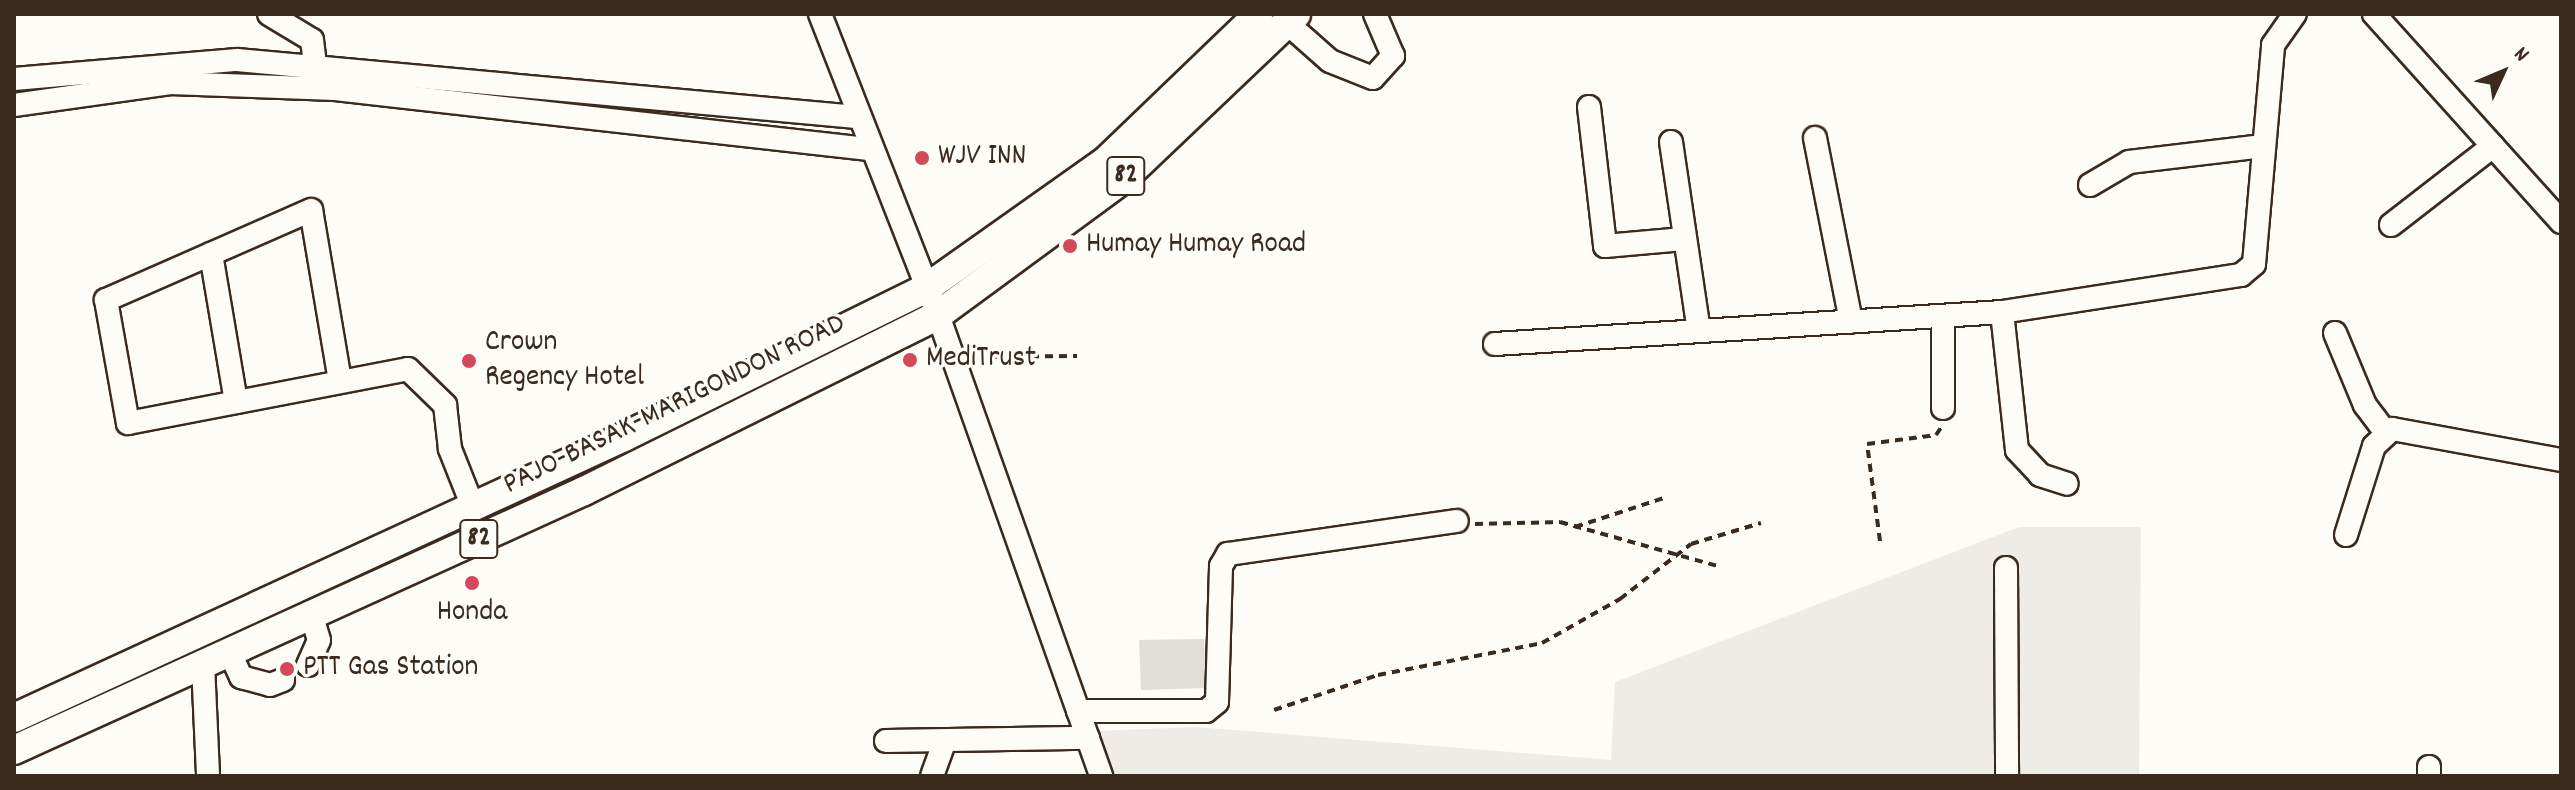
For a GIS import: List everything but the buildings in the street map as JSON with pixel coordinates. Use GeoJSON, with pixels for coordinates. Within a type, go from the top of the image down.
{"type":"FeatureCollection","features":[{"type":"Feature","properties":{"kind":"main road","name":"PAJO-BASAK-MARIGONDON ROAD"},"geometry":{"type":"LineString","coordinates":[[14,718],[473,507],[925,289],[1106,161],[1259,14]]}},
{"type":"Feature","properties":{"kind":"main road","name":"PAJO-BASAK-MARIGONDON ROAD"},"geometry":{"type":"LineString","coordinates":[[14,750],[584,491],[938,315],[1123,179],[1291,19]]}},
{"type":"Feature","properties":{"kind":"main road"},"geometry":{"type":"LineString","coordinates":[[237,614],[241,646]]}},
{"type":"Feature","properties":{"kind":"street"},"geometry":{"type":"LineString","coordinates":[[269,14],[312,40],[315,65]]}},
{"type":"Feature","properties":{"kind":"street"},"geometry":{"type":"LineString","coordinates":[[820,14],[867,149],[938,315],[1101,776]]}},
{"type":"Feature","properties":{"kind":"street"},"geometry":{"type":"LineString","coordinates":[[1291,19],[1330,61],[1373,78],[1393,56],[1392,38],[1375,14]]}},
{"type":"Feature","properties":{"kind":"street"},"geometry":{"type":"LineString","coordinates":[[1495,344],[2002,312],[2248,271],[2273,45],[2295,14]]}},
{"type":"Feature","properties":{"kind":"street"},"geometry":{"type":"LineString","coordinates":[[2374,14],[2561,222]]}},
{"type":"Feature","properties":{"kind":"street"},"geometry":{"type":"LineString","coordinates":[[14,79],[39,82],[168,62],[315,65],[576,87],[856,117]]}},
{"type":"Feature","properties":{"kind":"street"},"geometry":{"type":"LineString","coordinates":[[14,105],[170,83],[335,89],[572,119],[867,149]]}},
{"type":"Feature","properties":{"kind":"street"},"geometry":{"type":"LineString","coordinates":[[572,119],[576,87]]}},
{"type":"Feature","properties":{"kind":"street"},"geometry":{"type":"LineString","coordinates":[[1589,107],[1605,246],[1684,239]]}},
{"type":"Feature","properties":{"kind":"street"},"geometry":{"type":"LineString","coordinates":[[1815,138],[1851,322]]}},
{"type":"Feature","properties":{"kind":"street"},"geometry":{"type":"LineString","coordinates":[[1671,142],[1699,331]]}},
{"type":"Feature","properties":{"kind":"street"},"geometry":{"type":"LineString","coordinates":[[2090,185],[2129,162],[2263,146]]}},
{"type":"Feature","properties":{"kind":"street"},"geometry":{"type":"LineString","coordinates":[[2391,225],[2493,146]]}},
{"type":"Feature","properties":{"kind":"street"},"geometry":{"type":"LineString","coordinates":[[340,381],[311,210],[106,300],[128,423],[408,369],[445,405],[450,449],[473,507]]}},
{"type":"Feature","properties":{"kind":"street"},"geometry":{"type":"LineString","coordinates":[[211,254],[236,402]]}},
{"type":"Feature","properties":{"kind":"street"},"geometry":{"type":"LineString","coordinates":[[2002,312],[2017,450],[2040,475],[2067,484]]}},
{"type":"Feature","properties":{"kind":"street"},"geometry":{"type":"LineString","coordinates":[[1943,317],[1943,408]]}},
{"type":"Feature","properties":{"kind":"street"},"geometry":{"type":"LineString","coordinates":[[2335,333],[2365,405],[2385,432]]}},
{"type":"Feature","properties":{"kind":"street"},"geometry":{"type":"LineString","coordinates":[[2346,535],[2374,446],[2385,432],[2404,427],[2561,460]]}},
{"type":"Feature","properties":{"kind":"street"},"geometry":{"type":"LineString","coordinates":[[1078,711],[1206,711],[1217,702],[1221,566],[1228,554],[1457,521]]}},
{"type":"Feature","properties":{"kind":"street"},"geometry":{"type":"LineString","coordinates":[[2006,568],[2007,776]]}},
{"type":"Feature","properties":{"kind":"street"},"geometry":{"type":"LineString","coordinates":[[308,665],[319,640],[311,614]]}},
{"type":"Feature","properties":{"kind":"street"},"geometry":{"type":"LineString","coordinates":[[241,646],[241,677],[270,685],[283,680]]}},
{"type":"Feature","properties":{"kind":"street"},"geometry":{"type":"LineString","coordinates":[[203,664],[208,776]]}},
{"type":"Feature","properties":{"kind":"street"},"geometry":{"type":"LineString","coordinates":[[886,741],[1088,738]]}},
{"type":"Feature","properties":{"kind":"street"},"geometry":{"type":"LineString","coordinates":[[932,776],[945,741]]}},
{"type":"Feature","properties":{"kind":"path"},"geometry":{"type":"LineString","coordinates":[[952,357],[1077,356]]}},
{"type":"Feature","properties":{"kind":"path"},"geometry":{"type":"LineString","coordinates":[[1880,541],[1867,444],[1936,435],[1943,408]]}},
{"type":"Feature","properties":{"kind":"path"},"geometry":{"type":"LineString","coordinates":[[1573,527],[1667,497]]}},
{"type":"Feature","properties":{"kind":"path"},"geometry":{"type":"LineString","coordinates":[[1457,521],[1573,527],[1718,566]]}},
{"type":"Feature","properties":{"kind":"path"},"geometry":{"type":"LineString","coordinates":[[1274,710],[1378,675],[1542,643],[1682,555],[1691,544],[1761,523]]}},
{"type":"Feature","properties":{"kind":"shaded area"},"geometry":{"type":"Polygon","coordinates":[[[2019,527],[2141,527],[2139,776],[1112,776],[1095,731],[1196,727],[1611,760],[1615,682],[2019,527]]]}},
{"type":"Feature","properties":{"kind":"shaded area"},"geometry":{"type":"Polygon","coordinates":[[[1204,639],[1206,688],[1141,690],[1139,640],[1204,639]]]}},
{"type":"Feature","properties":{"kind":"place","name":"WJV INN"},"geometry":{"type":"Point","coordinates":[922,158]}},
{"type":"Feature","properties":{"kind":"place","name":"Humay Humay Road"},"geometry":{"type":"Point","coordinates":[1070,246]}},
{"type":"Feature","properties":{"kind":"place","name":"MediTrust"},"geometry":{"type":"Point","coordinates":[910,360]}},
{"type":"Feature","properties":{"kind":"place","name":"Crown Regency Hotel"},"geometry":{"type":"Point","coordinates":[469,361]}},
{"type":"Feature","properties":{"kind":"place","name":"Honda"},"geometry":{"type":"Point","coordinates":[472,583]}},
{"type":"Feature","properties":{"kind":"place","name":"PTT Gas Station"},"geometry":{"type":"Point","coordinates":[287,669]}}]}
